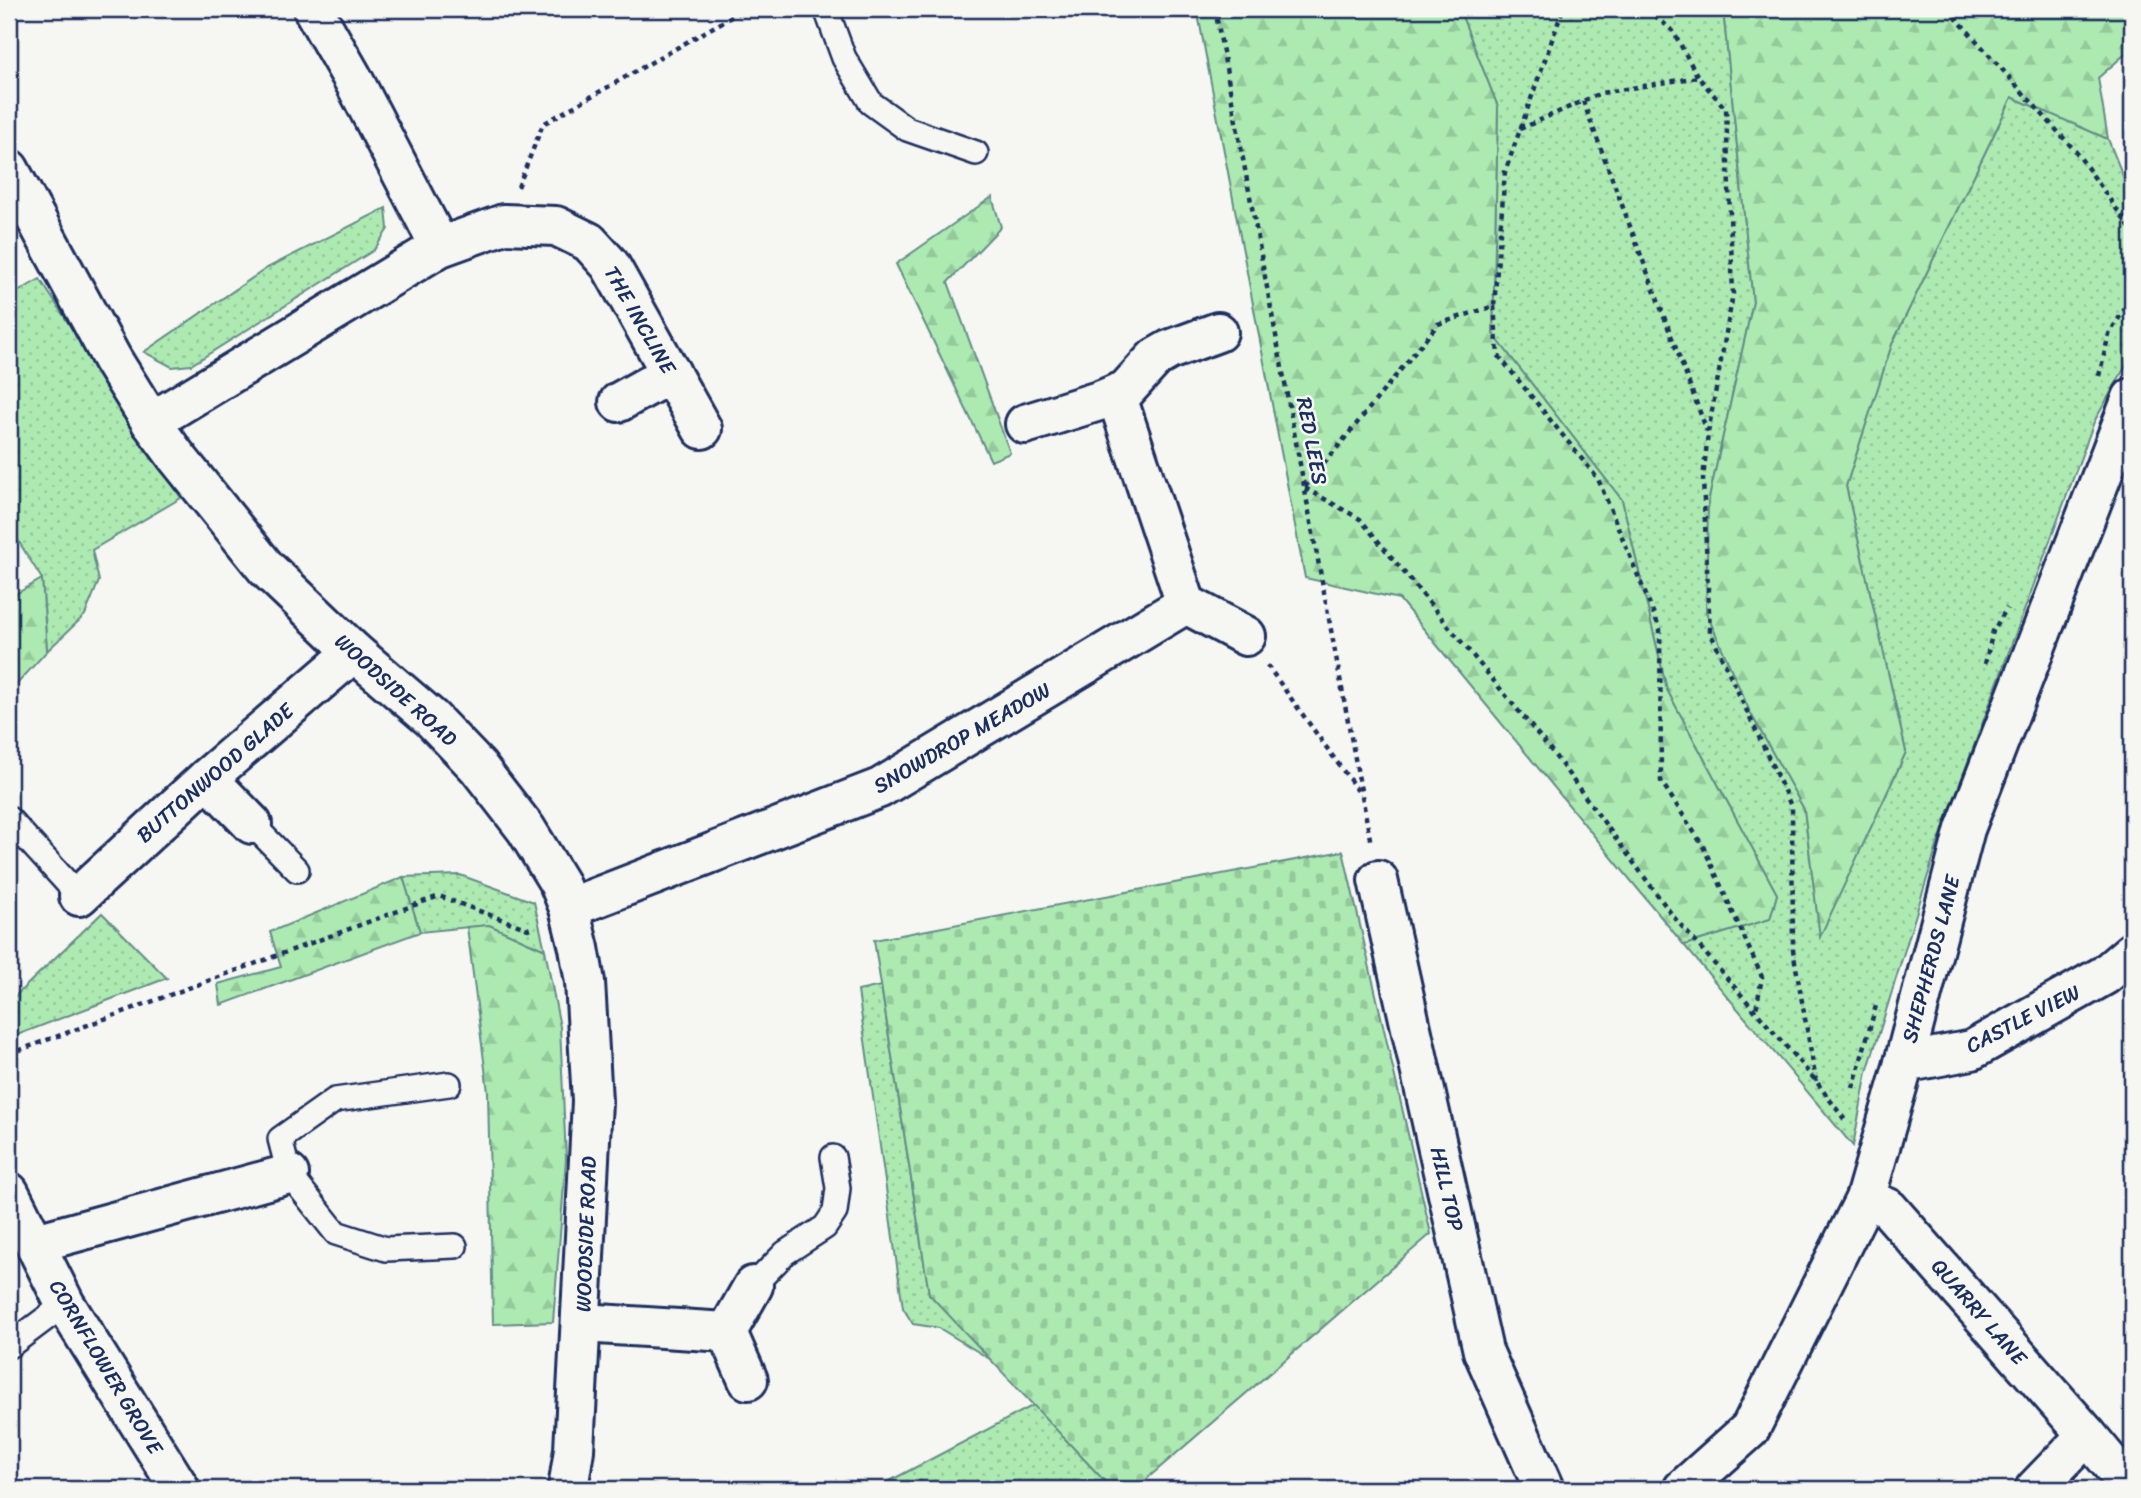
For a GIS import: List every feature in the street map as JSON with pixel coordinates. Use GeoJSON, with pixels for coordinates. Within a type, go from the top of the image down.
{"type":"FeatureCollection","features":[{"type":"Feature","properties":{"kind":"street"},"geometry":{"type":"LineString","coordinates":[[313,9],[440,247]]}},
{"type":"Feature","properties":{"kind":"street","name":"WOODSIDE ROAD"},"geometry":{"type":"LineString","coordinates":[[9,169],[80,303],[151,422],[176,456],[266,568],[354,652],[431,718],[478,767],[526,829],[559,883],[569,908],[585,982],[591,1089],[582,1323],[574,1450],[568,1489]]}},
{"type":"Feature","properties":{"kind":"street","name":"THE INCLINE"},"geometry":{"type":"LineString","coordinates":[[151,422],[440,247],[504,224],[556,226],[589,242],[610,265],[702,429]]}},
{"type":"Feature","properties":{"kind":"street"},"geometry":{"type":"LineString","coordinates":[[1025,424],[1126,390],[1155,358],[1218,332]]}},
{"type":"Feature","properties":{"kind":"street"},"geometry":{"type":"LineString","coordinates":[[619,402],[671,373]]}},
{"type":"Feature","properties":{"kind":"street"},"geometry":{"type":"LineString","coordinates":[[1116,394],[1186,604],[1246,636]]}},
{"type":"Feature","properties":{"kind":"street","name":"SHEPHERDS LANE"},"geometry":{"type":"LineString","coordinates":[[1683,1489],[1750,1429],[1864,1199],[1904,1063],[1965,829],[2132,398]]}},
{"type":"Feature","properties":{"kind":"street","name":"SNOWDROP MEADOW"},"geometry":{"type":"LineString","coordinates":[[569,908],[880,788],[1186,604]]}},
{"type":"Feature","properties":{"kind":"street","name":"BUTTONWOOD GLADE"},"geometry":{"type":"LineString","coordinates":[[79,896],[207,778],[354,652]]}},
{"type":"Feature","properties":{"kind":"street"},"geometry":{"type":"LineString","coordinates":[[207,778],[252,824]]}},
{"type":"Feature","properties":{"kind":"street","name":"HILL TOP"},"geometry":{"type":"LineString","coordinates":[[1378,880],[1483,1351],[1545,1489]]}},
{"type":"Feature","properties":{"kind":"street","name":"CASTLE VIEW"},"geometry":{"type":"LineString","coordinates":[[1904,1063],[1972,1050],[2105,975],[2132,952]]}},
{"type":"Feature","properties":{"kind":"street","name":"CORNFLOWER GROVE"},"geometry":{"type":"LineString","coordinates":[[180,1489],[65,1304],[18,1217],[289,1174]]}},
{"type":"Feature","properties":{"kind":"street","name":"QUARRY LANE"},"geometry":{"type":"LineString","coordinates":[[1864,1199],[1888,1208],[2132,1489]]}},
{"type":"Feature","properties":{"kind":"street"},"geometry":{"type":"LineString","coordinates":[[727,1332],[752,1286]]}},
{"type":"Feature","properties":{"kind":"street"},"geometry":{"type":"LineString","coordinates":[[582,1323],[727,1332]]}},
{"type":"Feature","properties":{"kind":"street"},"geometry":{"type":"LineString","coordinates":[[727,1332],[748,1380]]}},
{"type":"Feature","properties":{"kind":"street"},"geometry":{"type":"LineString","coordinates":[[2035,1489],[2087,1435]]}},
{"type":"Feature","properties":{"kind":"lane"},"geometry":{"type":"LineString","coordinates":[[826,9],[844,58],[871,103],[907,129],[976,153]]}},
{"type":"Feature","properties":{"kind":"lane"},"geometry":{"type":"LineString","coordinates":[[9,820],[79,896]]}},
{"type":"Feature","properties":{"kind":"lane"},"geometry":{"type":"LineString","coordinates":[[252,824],[297,870]]}},
{"type":"Feature","properties":{"kind":"lane"},"geometry":{"type":"LineString","coordinates":[[449,1084],[335,1100],[280,1139],[289,1174],[337,1233],[386,1249],[455,1245]]}},
{"type":"Feature","properties":{"kind":"lane"},"geometry":{"type":"LineString","coordinates":[[752,1286],[785,1253],[825,1227],[835,1212],[838,1188],[834,1157]]}},
{"type":"Feature","properties":{"kind":"lane"},"geometry":{"type":"LineString","coordinates":[[9,1346],[65,1304]]}},
{"type":"Feature","properties":{"kind":"path"},"geometry":{"type":"LineString","coordinates":[[504,224],[543,124],[745,9]]}},
{"type":"Feature","properties":{"kind":"path","name":"RED LEES"},"geometry":{"type":"LineString","coordinates":[[1215,9],[1378,880]]}},
{"type":"Feature","properties":{"kind":"path"},"geometry":{"type":"LineString","coordinates":[[1563,9],[1506,172],[1494,306],[1498,355],[1598,479],[1660,629],[1661,781],[1703,846],[1762,977],[1756,1011]]}},
{"type":"Feature","properties":{"kind":"path"},"geometry":{"type":"LineString","coordinates":[[1647,9],[1673,32],[1698,77],[1726,109],[1733,294],[1708,433],[1703,479],[1710,632],[1791,808],[1793,950],[1816,1081]]}},
{"type":"Feature","properties":{"kind":"path"},"geometry":{"type":"LineString","coordinates":[[1948,9],[2077,153],[2132,231]]}},
{"type":"Feature","properties":{"kind":"path"},"geometry":{"type":"LineString","coordinates":[[1520,130],[1601,93],[1698,77]]}},
{"type":"Feature","properties":{"kind":"path"},"geometry":{"type":"LineString","coordinates":[[1583,101],[1708,433]]}},
{"type":"Feature","properties":{"kind":"path"},"geometry":{"type":"LineString","coordinates":[[1494,306],[1438,324],[1305,488],[1360,519],[1550,750],[1673,916],[1816,1081],[1875,1161]]}},
{"type":"Feature","properties":{"kind":"path"},"geometry":{"type":"LineString","coordinates":[[1246,636],[1363,797]]}},
{"type":"Feature","properties":{"kind":"path"},"geometry":{"type":"LineString","coordinates":[[9,1054],[439,896],[528,929],[569,908]]}},
{"type":"Feature","properties":{"kind":"green space"},"geometry":{"type":"Polygon","coordinates":[[[1197,9],[1459,9],[1498,107],[1493,334],[1622,500],[1667,690],[1777,894],[1770,919],[1684,945],[1399,599],[1305,578],[1197,9]]]}},
{"type":"Feature","properties":{"kind":"green space"},"geometry":{"type":"Polygon","coordinates":[[[1459,9],[1723,9],[1753,302],[1708,503],[1750,712],[1804,809],[1820,936],[1906,752],[1846,486],[1892,344],[2012,97],[2108,139],[2132,198],[2132,355],[2094,422],[1938,843],[1867,1072],[1853,1146],[1684,945],[1770,919],[1777,894],[1667,690],[1622,500],[1493,334],[1498,107],[1459,9]]]}},
{"type":"Feature","properties":{"kind":"green space"},"geometry":{"type":"Polygon","coordinates":[[[1723,9],[2132,9],[2132,48],[2098,78],[2108,139],[2012,97],[1892,344],[1846,486],[1906,752],[1820,937],[1804,809],[1750,712],[1706,612],[1708,503],[1753,302],[1723,9]]]}},
{"type":"Feature","properties":{"kind":"green space"},"geometry":{"type":"Polygon","coordinates":[[[992,197],[1001,227],[948,282],[1010,453],[991,461],[896,264],[992,197]]]}},
{"type":"Feature","properties":{"kind":"green space"},"geometry":{"type":"Polygon","coordinates":[[[386,208],[388,229],[374,250],[191,365],[172,367],[144,352],[267,268],[386,208]]]}},
{"type":"Feature","properties":{"kind":"green space"},"geometry":{"type":"Polygon","coordinates":[[[40,279],[181,498],[92,550],[99,581],[85,615],[47,651],[42,579],[9,526],[9,297],[40,279]]]}},
{"type":"Feature","properties":{"kind":"green space"},"geometry":{"type":"Polygon","coordinates":[[[42,579],[47,651],[9,693],[9,598],[42,579]]]}},
{"type":"Feature","properties":{"kind":"green space"},"geometry":{"type":"Polygon","coordinates":[[[1343,851],[1431,1234],[1135,1489],[1112,1489],[929,1294],[874,940],[1343,851]]]}},
{"type":"Feature","properties":{"kind":"green space"},"geometry":{"type":"Polygon","coordinates":[[[460,875],[534,902],[545,950],[489,925],[420,932],[403,877],[460,875]]]}},
{"type":"Feature","properties":{"kind":"green space"},"geometry":{"type":"Polygon","coordinates":[[[403,877],[420,932],[221,1005],[218,984],[281,967],[270,932],[403,877]]]}},
{"type":"Feature","properties":{"kind":"green space"},"geometry":{"type":"Polygon","coordinates":[[[102,913],[167,978],[9,1038],[9,1002],[102,913]]]}},
{"type":"Feature","properties":{"kind":"green space"},"geometry":{"type":"Polygon","coordinates":[[[489,925],[545,950],[560,1027],[566,1159],[553,1322],[493,1324],[488,1092],[467,927],[489,925]]]}},
{"type":"Feature","properties":{"kind":"green space"},"geometry":{"type":"Polygon","coordinates":[[[881,986],[929,1293],[993,1361],[939,1328],[913,1324],[903,1308],[858,991],[881,986]]]}},
{"type":"Feature","properties":{"kind":"green space"},"geometry":{"type":"Polygon","coordinates":[[[1034,1405],[1112,1489],[875,1489],[882,1485],[1034,1405]]]}}]}
